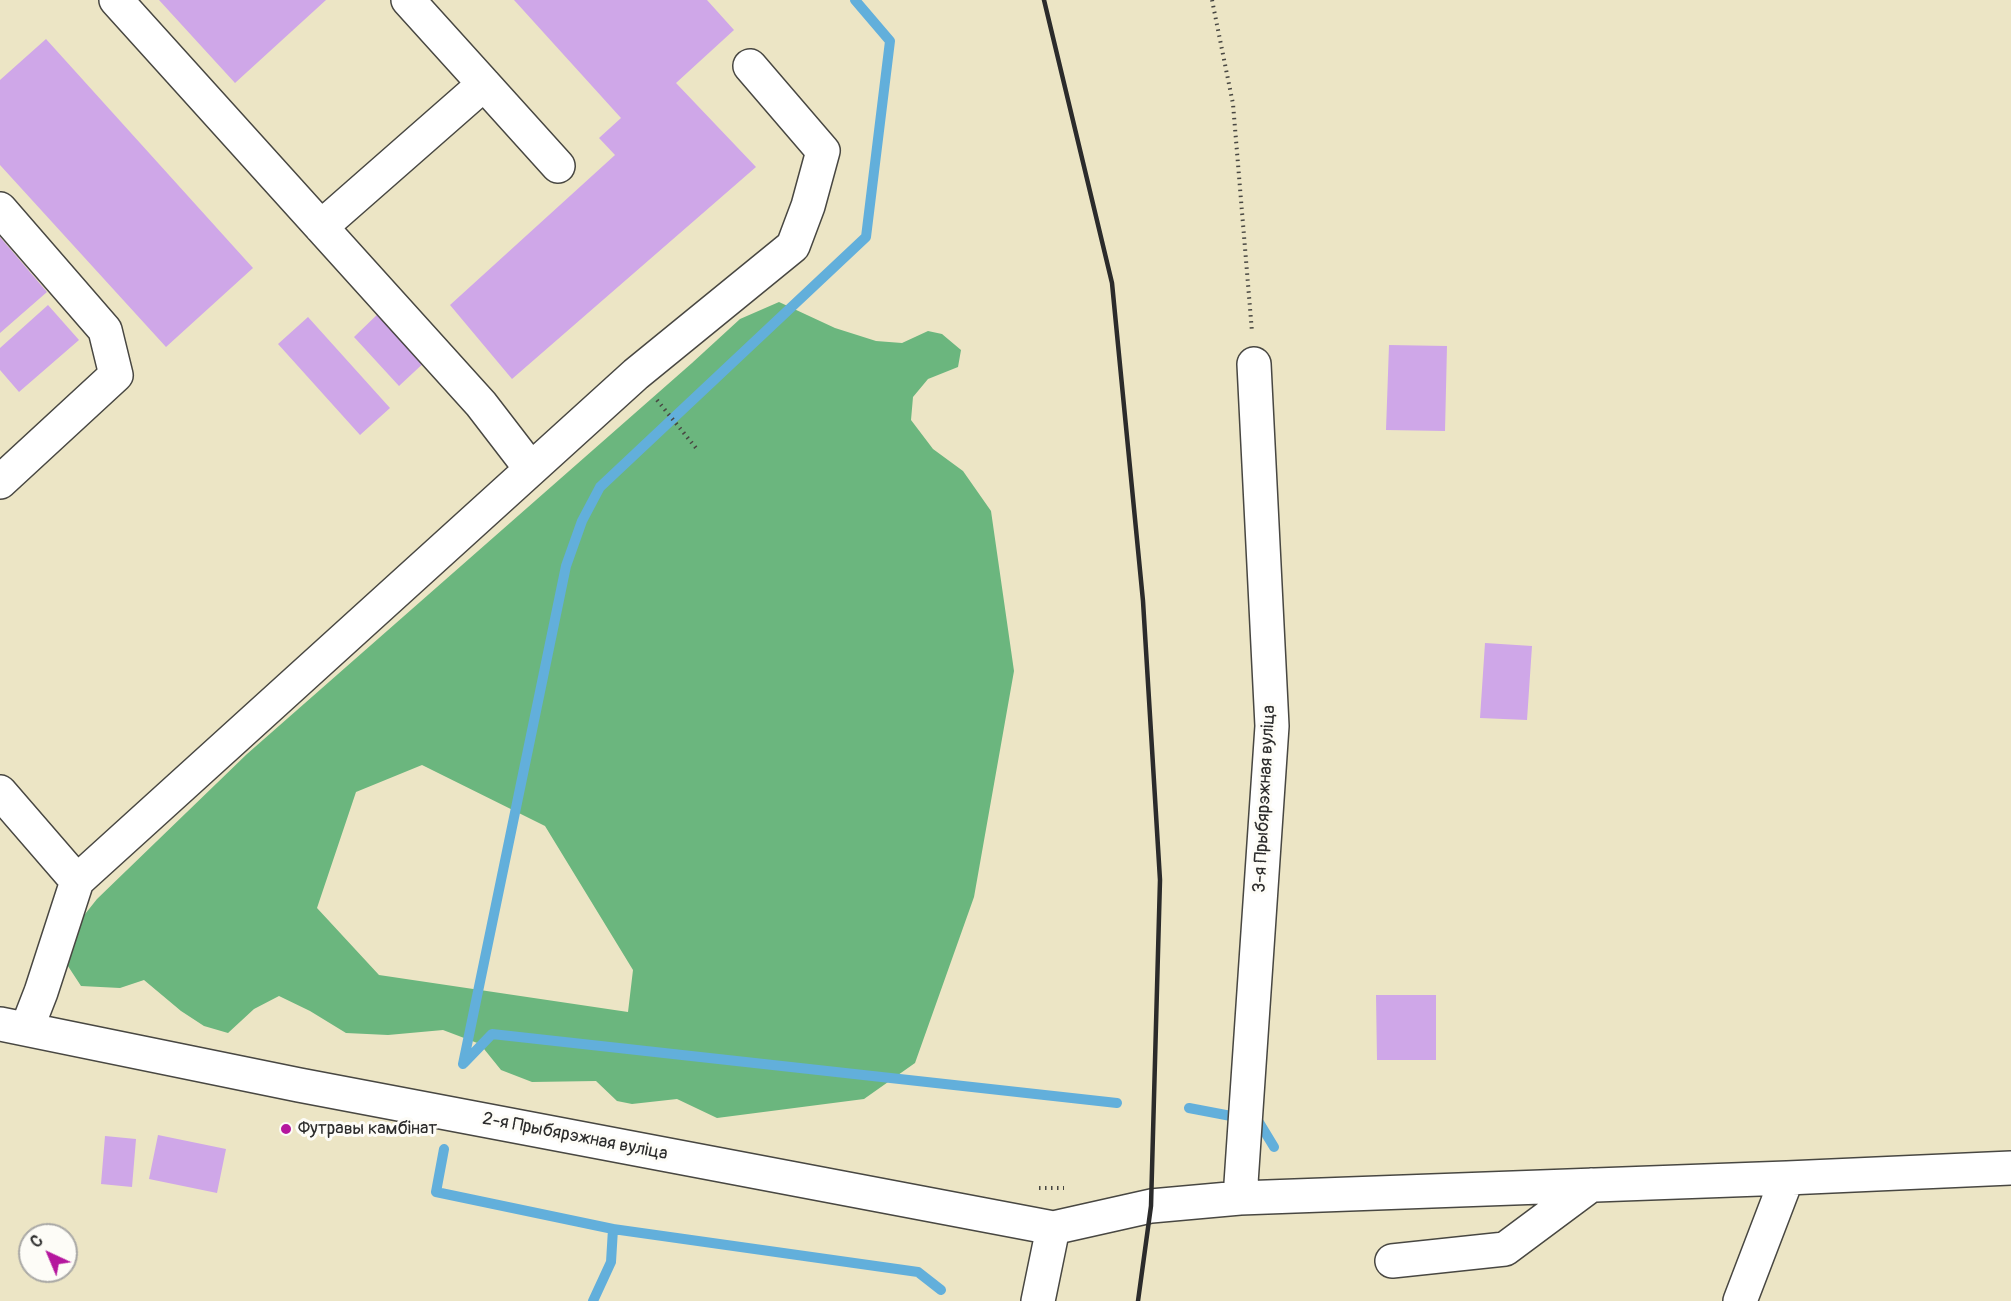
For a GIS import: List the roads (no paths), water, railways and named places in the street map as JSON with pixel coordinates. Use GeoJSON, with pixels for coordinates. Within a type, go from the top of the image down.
{"type":"FeatureCollection","features":[{"type":"Feature","properties":{"kind":"street"},"geometry":{"type":"LineString","coordinates":[[116,0],[481,404],[531,469]]}},
{"type":"Feature","properties":{"kind":"street"},"geometry":{"type":"LineString","coordinates":[[408,0],[558,166]]}},
{"type":"Feature","properties":{"kind":"street"},"geometry":{"type":"LineString","coordinates":[[13,1026],[41,992],[77,881],[636,374],[793,246],[808,206],[823,151],[750,66]]}},
{"type":"Feature","properties":{"kind":"street"},"geometry":{"type":"LineString","coordinates":[[321,227],[484,84]]}},
{"type":"Feature","properties":{"kind":"street"},"geometry":{"type":"LineString","coordinates":[[0,209],[105,330],[117,375],[0,482]]}},
{"type":"Feature","properties":{"kind":"street","name":"3-я Прыбярэжная вуліца"},"geometry":{"type":"LineString","coordinates":[[1240,1198],[1272,726],[1254,364]]}},
{"type":"Feature","properties":{"kind":"street"},"geometry":{"type":"LineString","coordinates":[[1,795],[77,881]]}},
{"type":"Feature","properties":{"kind":"street","name":"2-я Прыбярэжная вуліца"},"geometry":{"type":"LineString","coordinates":[[13,1026],[287,1083],[1053,1228],[1151,1206],[1240,1198],[2011,1168]]}},
{"type":"Feature","properties":{"kind":"street"},"geometry":{"type":"LineString","coordinates":[[1740,1301],[1787,1178]]}},
{"type":"Feature","properties":{"kind":"street"},"geometry":{"type":"LineString","coordinates":[[1392,1261],[1505,1249],[1591,1185]]}},
{"type":"Feature","properties":{"kind":"street"},"geometry":{"type":"LineString","coordinates":[[1038,1301],[1053,1228]]}},
{"type":"Feature","properties":{"kind":"waterway"},"geometry":{"type":"LineString","coordinates":[[463,1064],[566,566],[582,521],[600,487],[866,237],[890,41],[855,0]]}},
{"type":"Feature","properties":{"kind":"waterway"},"geometry":{"type":"LineString","coordinates":[[464,1063],[492,1034],[1117,1103]]}},
{"type":"Feature","properties":{"kind":"waterway"},"geometry":{"type":"LineString","coordinates":[[1189,1108],[1231,1116]]}},
{"type":"Feature","properties":{"kind":"waterway"},"geometry":{"type":"LineString","coordinates":[[1257,1119],[1274,1147]]}},
{"type":"Feature","properties":{"kind":"waterway"},"geometry":{"type":"LineString","coordinates":[[444,1149],[436,1192],[613,1229],[611,1262],[593,1301]]}},
{"type":"Feature","properties":{"kind":"waterway"},"geometry":{"type":"LineString","coordinates":[[613,1229],[918,1272],[941,1290]]}},
{"type":"Feature","properties":{"kind":"railway"},"geometry":{"type":"LineString","coordinates":[[1044,0],[1112,283],[1143,601],[1160,880],[1151,1206],[1138,1301]]}},
{"type":"Feature","properties":{"kind":"place","name":"Футравы камбінат"},"geometry":{"type":"Point","coordinates":[286,1129]}}]}
